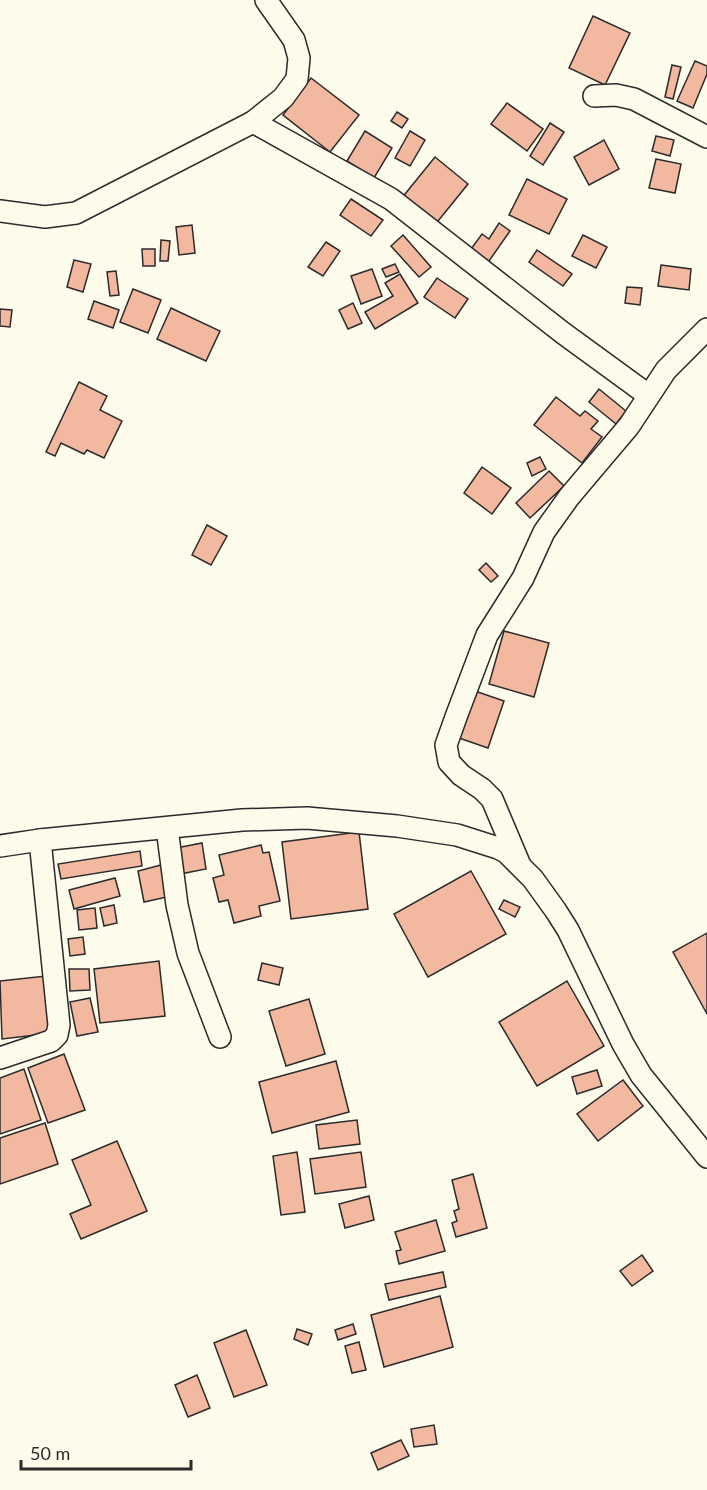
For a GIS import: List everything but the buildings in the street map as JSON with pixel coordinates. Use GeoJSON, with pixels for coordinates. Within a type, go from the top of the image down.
{"type":"FeatureCollection","features":[{"type":"Feature","properties":{"kind":"street"},"geometry":{"type":"LineString","coordinates":[[0,211],[45,217],[76,213],[253,122],[283,98],[297,79],[299,58],[294,40],[266,0]]}},
{"type":"Feature","properties":{"kind":"street"},"geometry":{"type":"LineString","coordinates":[[594,96],[616,95],[634,99],[707,137]]}},
{"type":"Feature","properties":{"kind":"street"},"geometry":{"type":"LineString","coordinates":[[253,122],[391,199],[563,333],[648,395]]}},
{"type":"Feature","properties":{"kind":"street"},"geometry":{"type":"LineString","coordinates":[[519,864],[492,799],[453,767],[447,757],[446,745],[487,635],[523,578],[544,532],[569,497],[629,426],[666,370],[707,328]]}},
{"type":"Feature","properties":{"kind":"street"},"geometry":{"type":"LineString","coordinates":[[0,846],[242,820],[307,818],[397,826],[457,835],[489,844],[506,852],[533,879],[568,930],[623,1044],[641,1075],[707,1158]]}},
{"type":"Feature","properties":{"kind":"street"},"geometry":{"type":"LineString","coordinates":[[167,828],[177,905],[188,953],[220,1037]]}},
{"type":"Feature","properties":{"kind":"street"},"geometry":{"type":"LineString","coordinates":[[0,1058],[51,1041],[57,1035],[59,1025],[40,840]]}}]}
